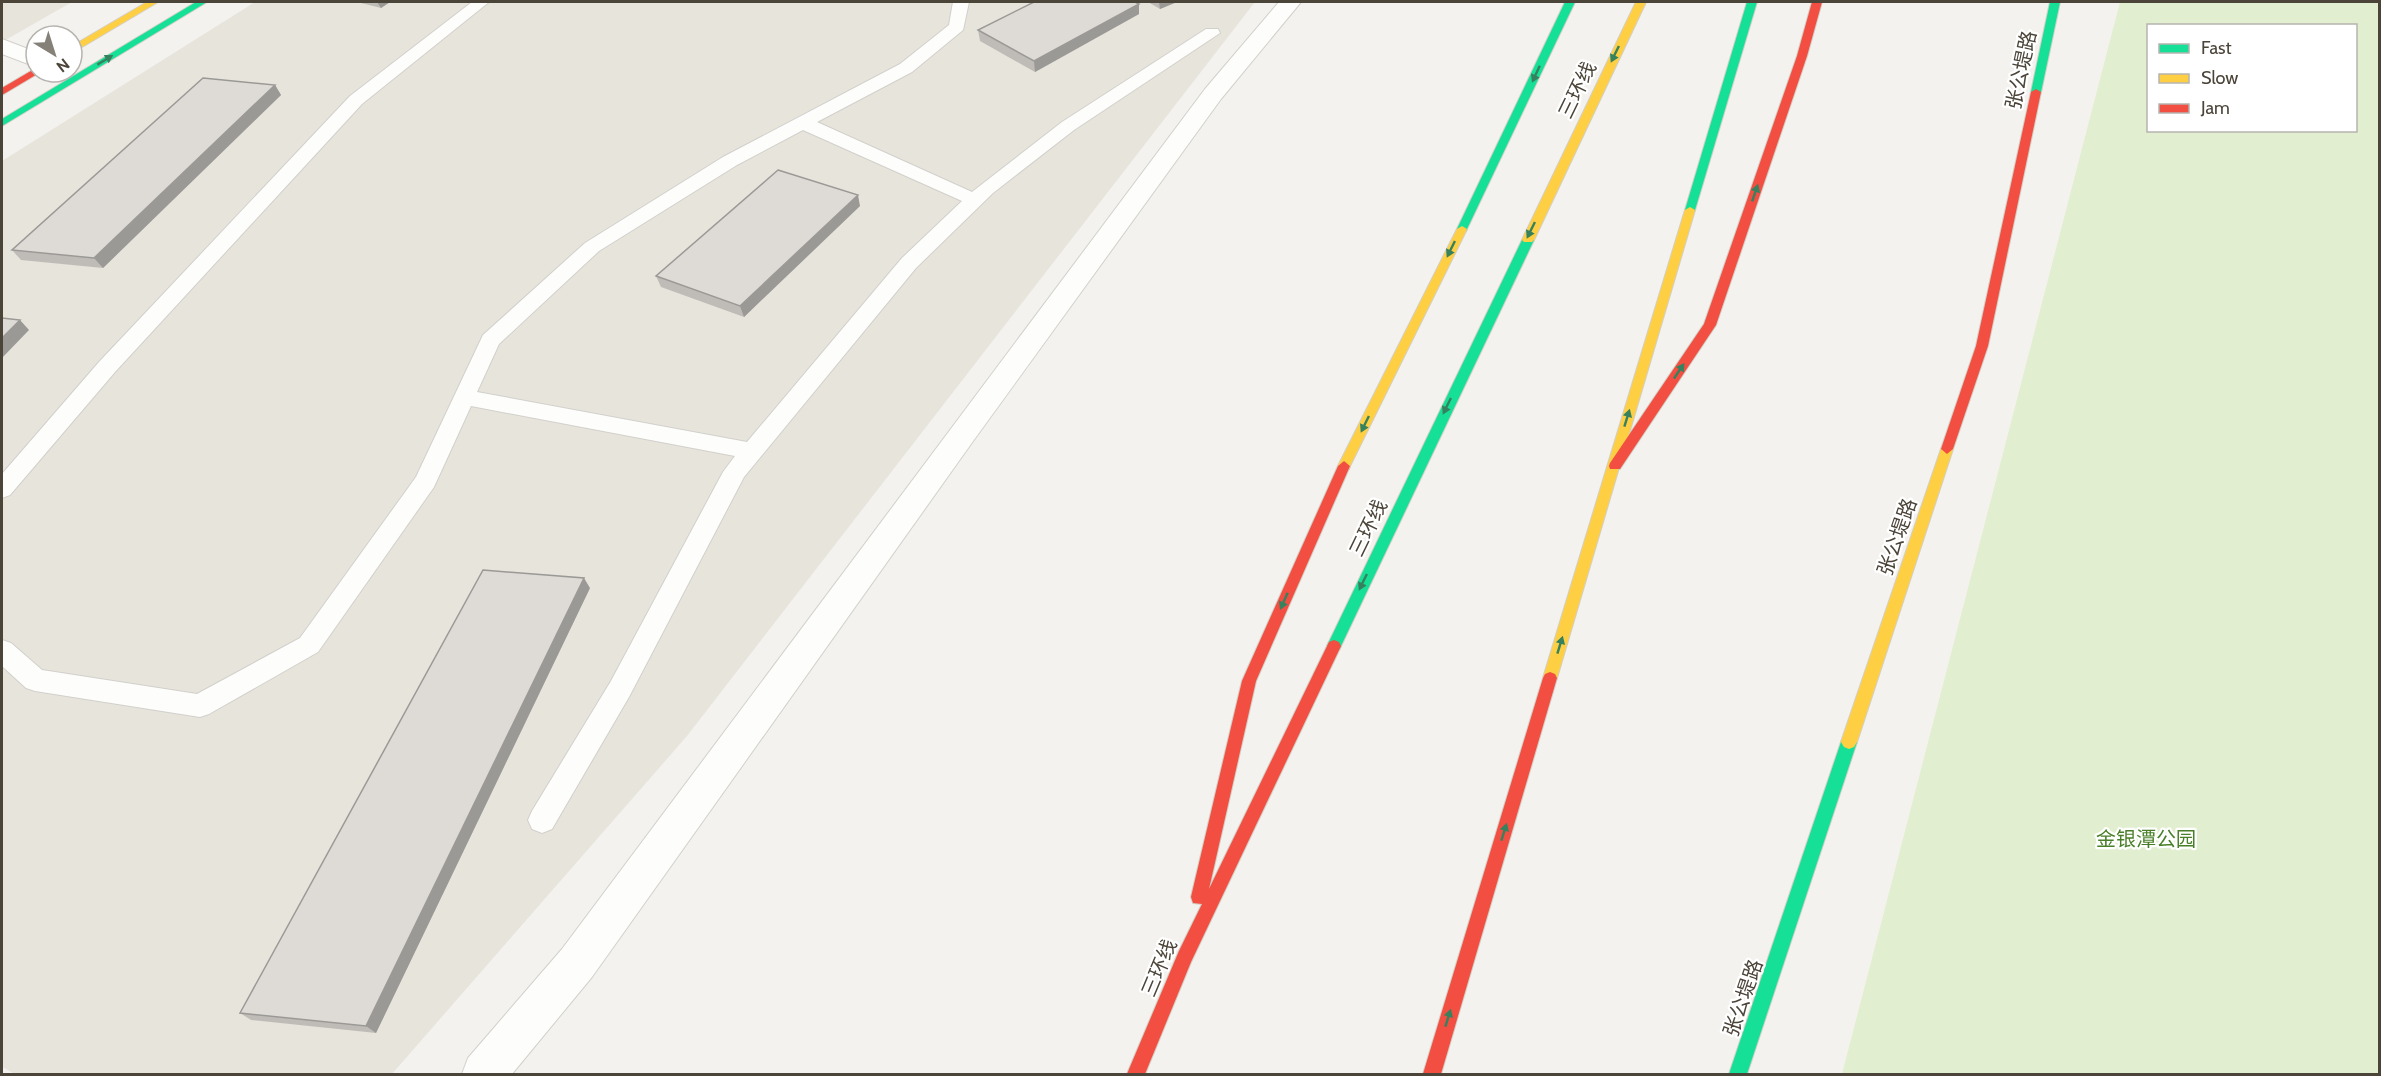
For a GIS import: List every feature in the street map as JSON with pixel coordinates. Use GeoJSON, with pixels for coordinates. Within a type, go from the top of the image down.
{"type":"FeatureCollection","features":[{"type":"Feature","properties":{"kind":"main road"},"geometry":{"type":"LineString","coordinates":[[84,43],[153,2]]}},
{"type":"Feature","properties":{"kind":"main road"},"geometry":{"type":"LineString","coordinates":[[2,123],[202,2]]}},
{"type":"Feature","properties":{"kind":"main road"},"geometry":{"type":"LineString","coordinates":[[1185,957],[1249,681],[1345,464],[1570,2]]}},
{"type":"Feature","properties":{"kind":"main road","name":"三环线"},"geometry":{"type":"LineString","coordinates":[[1136,1074],[1185,957],[1641,2]]}},
{"type":"Feature","properties":{"kind":"main road"},"geometry":{"type":"LineString","coordinates":[[1432,1074],[1752,2]]}},
{"type":"Feature","properties":{"kind":"main road"},"geometry":{"type":"LineString","coordinates":[[1611,472],[1710,325],[1802,56],[1817,2]]}},
{"type":"Feature","properties":{"kind":"main road","name":"张公堤路"},"geometry":{"type":"LineString","coordinates":[[1738,1074],[1982,346],[2055,2]]}},
{"type":"Feature","properties":{"kind":"main road"},"geometry":{"type":"LineString","coordinates":[[1552,11],[1553,39]]}},
{"type":"Feature","properties":{"kind":"main road"},"geometry":{"type":"LineString","coordinates":[[2,92],[24,78]]}},
{"type":"Feature","properties":{"kind":"street"},"geometry":{"type":"LineString","coordinates":[[484,1074],[577,963],[967,426],[1213,94],[1290,2]]}},
{"type":"Feature","properties":{"kind":"street"},"geometry":{"type":"LineString","coordinates":[[2,46],[24,55]]}},
{"type":"Feature","properties":{"kind":"lane"},"geometry":{"type":"LineString","coordinates":[[2,489],[107,367],[356,100],[481,2]]}},
{"type":"Feature","properties":{"kind":"lane"},"geometry":{"type":"LineString","coordinates":[[2,651],[34,680],[200,706],[309,645],[426,481],[490,340],[592,247],[730,161],[906,68],[957,27],[961,2]]}},
{"type":"Feature","properties":{"kind":"lane"},"geometry":{"type":"LineString","coordinates":[[542,820],[620,689],[735,472],[909,263],[975,200],[1068,126],[1212,33]]}},
{"type":"Feature","properties":{"kind":"lane"},"geometry":{"type":"LineString","coordinates":[[802,123],[975,200]]}},
{"type":"Feature","properties":{"kind":"lane"},"geometry":{"type":"LineString","coordinates":[[464,397],[752,451]]}},
{"type":"Feature","properties":{"kind":"shaded area"},"geometry":{"type":"Polygon","coordinates":[[[2,2],[72,2],[34,24],[24,24],[24,29],[2,42],[2,2]]]}},
{"type":"Feature","properties":{"kind":"shaded area"},"geometry":{"type":"Polygon","coordinates":[[[255,2],[1255,2],[687,736],[392,1074],[15,1074],[2,1067],[2,161],[255,2]]]}},
{"type":"Feature","properties":{"kind":"green space","name":"金银潭公园"},"geometry":{"type":"Polygon","coordinates":[[[2120,2],[2379,2],[2379,1074],[1842,1074],[2120,2]]]}},
{"type":"Feature","properties":{"kind":"building"},"geometry":{"type":"Polygon","coordinates":[[[1034,2],[1135,2],[1139,4],[1034,61],[978,30],[1034,2]]]}},
{"type":"Feature","properties":{"kind":"building"},"geometry":{"type":"Polygon","coordinates":[[[203,78],[275,85],[94,258],[12,250],[203,78]]]}},
{"type":"Feature","properties":{"kind":"building"},"geometry":{"type":"Polygon","coordinates":[[[778,170],[858,195],[740,306],[656,276],[778,170]]]}},
{"type":"Feature","properties":{"kind":"building"},"geometry":{"type":"Polygon","coordinates":[[[2,318],[20,320],[2,338],[2,318]]]}},
{"type":"Feature","properties":{"kind":"building"},"geometry":{"type":"Polygon","coordinates":[[[483,570],[584,578],[366,1026],[240,1013],[483,570]]]}},
{"type":"Feature","properties":{"kind":"traffic: fast"},"geometry":{"type":"LineString","coordinates":[[2,123],[202,2]]}},
{"type":"Feature","properties":{"kind":"traffic: fast"},"geometry":{"type":"LineString","coordinates":[[1462,229],[1570,2]]}},
{"type":"Feature","properties":{"kind":"traffic: fast"},"geometry":{"type":"LineString","coordinates":[[1690,210],[1752,2]]}},
{"type":"Feature","properties":{"kind":"traffic: fast"},"geometry":{"type":"LineString","coordinates":[[2036,92],[2055,2]]}},
{"type":"Feature","properties":{"kind":"traffic: fast"},"geometry":{"type":"LineString","coordinates":[[1334,646],[1528,240]]}},
{"type":"Feature","properties":{"kind":"traffic: fast"},"geometry":{"type":"LineString","coordinates":[[1738,1074],[1849,742]]}},
{"type":"Feature","properties":{"kind":"traffic: slow"},"geometry":{"type":"LineString","coordinates":[[84,43],[153,2]]}},
{"type":"Feature","properties":{"kind":"traffic: slow"},"geometry":{"type":"LineString","coordinates":[[1528,240],[1641,2]]}},
{"type":"Feature","properties":{"kind":"traffic: slow"},"geometry":{"type":"LineString","coordinates":[[1550,678],[1690,210]]}},
{"type":"Feature","properties":{"kind":"traffic: slow"},"geometry":{"type":"LineString","coordinates":[[1344,466],[1462,229]]}},
{"type":"Feature","properties":{"kind":"traffic: slow"},"geometry":{"type":"LineString","coordinates":[[1849,742],[1947,449]]}},
{"type":"Feature","properties":{"kind":"traffic: jam"},"geometry":{"type":"LineString","coordinates":[[1615,466],[1710,325],[1802,56],[1817,2]]}},
{"type":"Feature","properties":{"kind":"traffic: jam"},"geometry":{"type":"LineString","coordinates":[[2,92],[24,78]]}},
{"type":"Feature","properties":{"kind":"traffic: jam"},"geometry":{"type":"LineString","coordinates":[[1947,449],[1982,346],[2036,92]]}},
{"type":"Feature","properties":{"kind":"traffic: jam"},"geometry":{"type":"LineString","coordinates":[[1199,897],[1249,681],[1344,466]]}},
{"type":"Feature","properties":{"kind":"traffic: jam"},"geometry":{"type":"LineString","coordinates":[[1136,1074],[1185,957],[1334,646]]}},
{"type":"Feature","properties":{"kind":"traffic: jam"},"geometry":{"type":"LineString","coordinates":[[1432,1074],[1550,678]]}}]}
